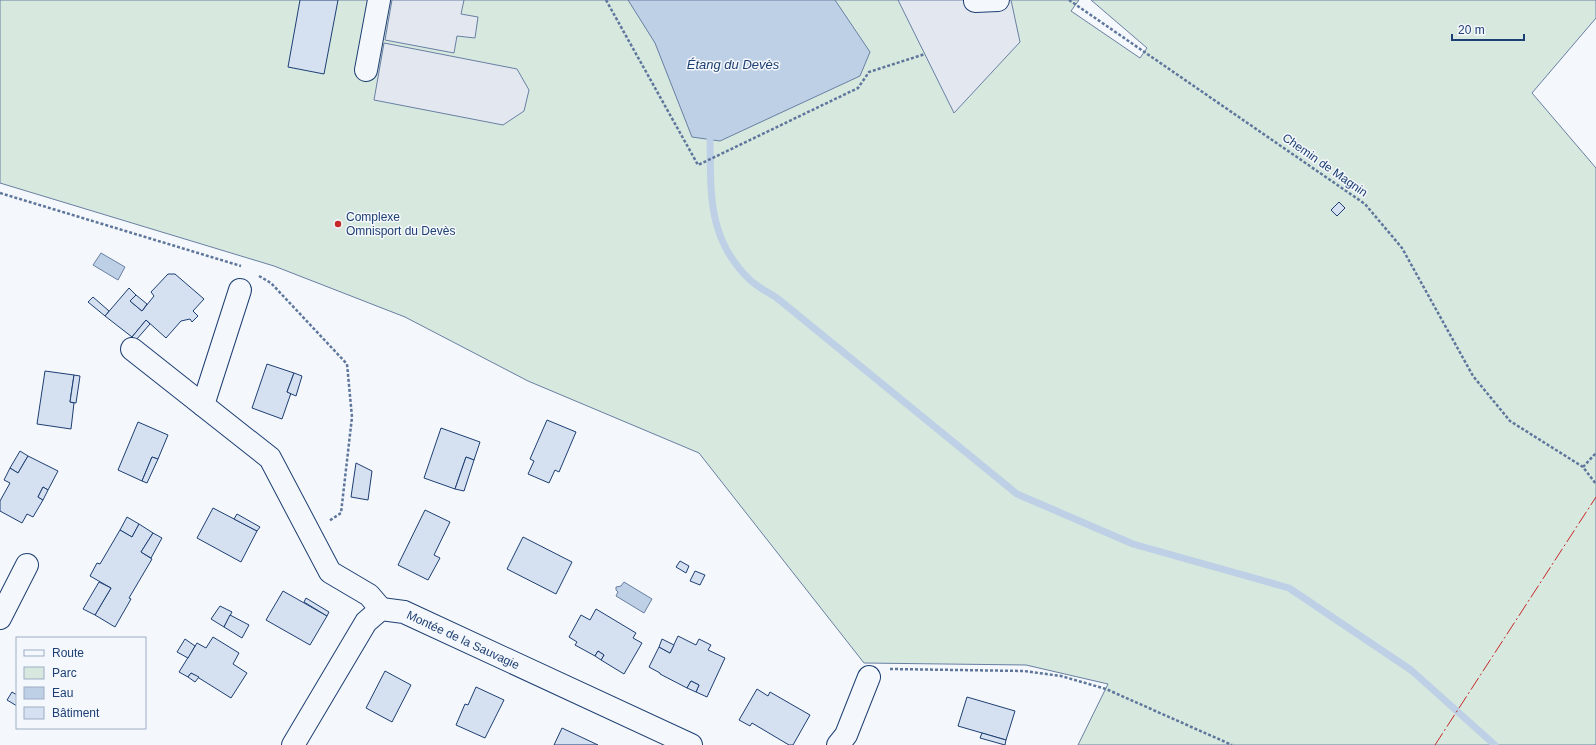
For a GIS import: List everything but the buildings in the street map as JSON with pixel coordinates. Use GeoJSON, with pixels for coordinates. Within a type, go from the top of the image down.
{"type":"FeatureCollection","features":[{"type":"Feature","properties":{"kind":"street"},"geometry":{"type":"LineString","coordinates":[[366,70],[379,0]]}},
{"type":"Feature","properties":{"kind":"street"},"geometry":{"type":"LineString","coordinates":[[975,1],[998,0]]}},
{"type":"Feature","properties":{"kind":"street"},"geometry":{"type":"LineString","coordinates":[[203,405],[240,290]]}},
{"type":"Feature","properties":{"kind":"street"},"geometry":{"type":"LineString","coordinates":[[132,349],[270,458],[330,572],[369,595],[381,609],[366,622],[293,745]]}},
{"type":"Feature","properties":{"kind":"street"},"geometry":{"type":"LineString","coordinates":[[0,618],[27,565]]}},
{"type":"Feature","properties":{"kind":"street","name":"Montée de la Sauvagie"},"geometry":{"type":"LineString","coordinates":[[381,609],[404,612],[691,745]]}},
{"type":"Feature","properties":{"kind":"street"},"geometry":{"type":"LineString","coordinates":[[838,745],[846,735],[869,677]]}},
{"type":"Feature","properties":{"kind":"path"},"geometry":{"type":"LineString","coordinates":[[606,0],[698,165],[858,88],[869,72],[925,54]]}},
{"type":"Feature","properties":{"kind":"path","name":"Chemin de Magnin"},"geometry":{"type":"LineString","coordinates":[[1069,0],[1365,204],[1402,248],[1473,376],[1510,421],[1583,467],[1596,484]]}},
{"type":"Feature","properties":{"kind":"path"},"geometry":{"type":"LineString","coordinates":[[1583,467],[1596,453]]}},
{"type":"Feature","properties":{"kind":"path"},"geometry":{"type":"LineString","coordinates":[[869,677],[885,670],[919,669],[1024,670],[1061,676],[1106,689],[1232,745]]}},
{"type":"Feature","properties":{"kind":"green space"},"geometry":{"type":"Polygon","coordinates":[[[0,0],[1079,0],[1071,11],[1140,58],[1147,48],[1091,0],[1596,0],[1596,18],[1532,93],[1596,168],[1596,745],[1078,745],[1108,684],[1026,665],[864,663],[699,453],[528,381],[405,317],[274,266],[0,183],[0,0]]]}},
{"type":"Feature","properties":{"kind":"shaded area"},"geometry":{"type":"Polygon","coordinates":[[[392,0],[464,0],[461,14],[478,17],[475,38],[457,36],[454,53],[385,40],[392,0]]]}},
{"type":"Feature","properties":{"kind":"shaded area"},"geometry":{"type":"Polygon","coordinates":[[[898,0],[1011,0],[1020,42],[954,113],[898,0]]]}},
{"type":"Feature","properties":{"kind":"shaded area"},"geometry":{"type":"Polygon","coordinates":[[[384,43],[517,69],[529,90],[524,111],[503,125],[374,100],[384,43]]]}},
{"type":"Feature","properties":{"kind":"water","name":"Étang du Devès"},"geometry":{"type":"Polygon","coordinates":[[[628,0],[835,0],[870,52],[860,76],[720,141],[692,137],[655,43],[628,0]]]}},
{"type":"Feature","properties":{"kind":"water"},"geometry":{"type":"Polygon","coordinates":[[[101,253],[125,267],[118,280],[93,265],[101,253]]]}},
{"type":"Feature","properties":{"kind":"water"},"geometry":{"type":"Polygon","coordinates":[[[624,582],[652,599],[644,613],[616,596],[618,592],[616,587],[621,586],[624,582]]]}},
{"type":"Feature","properties":{"kind":"waterway"},"geometry":{"type":"LineString","coordinates":[[710,139],[714,214],[718,231],[725,247],[735,263],[752,282],[777,298],[1017,494],[1133,544],[1289,588],[1411,670],[1495,745]]}},
{"type":"Feature","properties":{"kind":"power"},"geometry":{"type":"LineString","coordinates":[[1435,745],[1596,497]]}},
{"type":"Feature","properties":{"kind":"place","name":"Complexe Omnisport du Devès"},"geometry":{"type":"Point","coordinates":[338,224]}}]}
